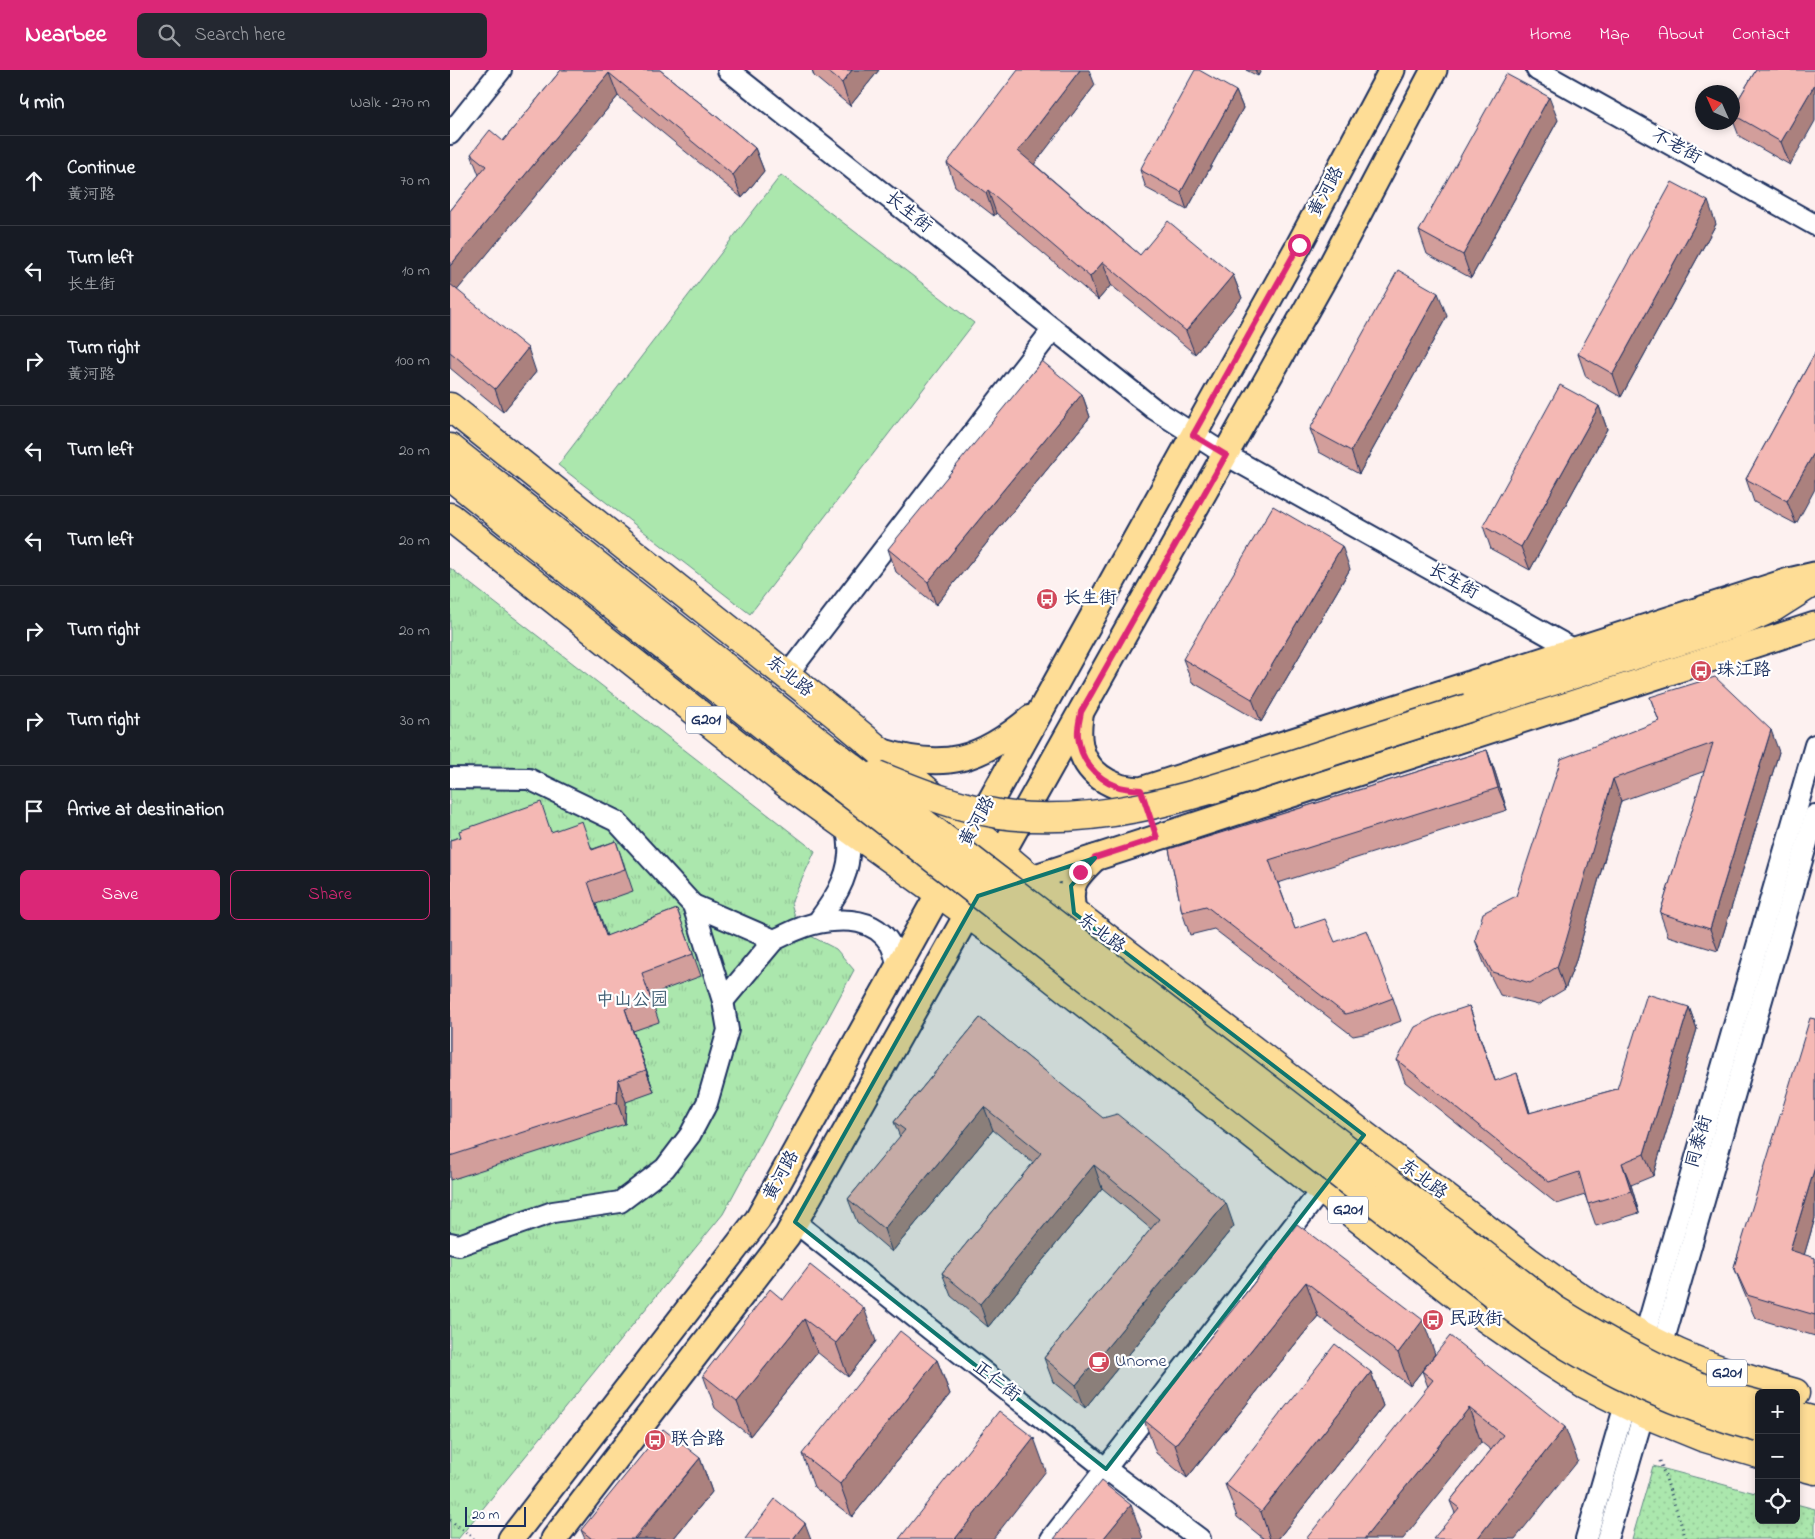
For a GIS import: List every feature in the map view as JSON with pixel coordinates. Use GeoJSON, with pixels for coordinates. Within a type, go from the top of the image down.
{"type":"FeatureCollection","features":[{"type":"Feature","properties":{"kind":"highway","name":"东北路"},"geometry":{"type":"LineString","coordinates":[[450,407],[787,675],[1031,879],[1528,1261],[1570,1291],[1653,1341],[1725,1372],[1782,1389]]}},
{"type":"Feature","properties":{"kind":"highway","name":"东北路"},"geometry":{"type":"LineString","coordinates":[[450,448],[826,775],[1499,1298],[1539,1326],[1596,1361],[1652,1390],[1713,1415],[1755,1427]]}},
{"type":"Feature","properties":{"kind":"highway","name":"东北路"},"geometry":{"type":"LineString","coordinates":[[450,476],[824,746],[1555,1310],[1600,1338],[1658,1368],[1719,1394],[1755,1404]]}},
{"type":"Feature","properties":{"kind":"highway","name":"G201"},"geometry":{"type":"LineString","coordinates":[[450,517],[791,787],[847,827],[960,902],[1034,964],[1484,1317],[1585,1384],[1634,1408],[1702,1437],[1755,1453]]}},
{"type":"Feature","properties":{"kind":"highway"},"geometry":{"type":"LineString","coordinates":[[824,746],[872,773],[918,792],[963,806],[999,814],[1043,816],[1090,815],[1138,809],[1191,796],[1744,621],[1774,607],[1815,581]]}},
{"type":"Feature","properties":{"kind":"highway"},"geometry":{"type":"LineString","coordinates":[[670,691],[723,624]]}},
{"type":"Feature","properties":{"kind":"highway"},"geometry":{"type":"LineString","coordinates":[[733,742],[787,675]]}},
{"type":"Feature","properties":{"kind":"highway"},"geometry":{"type":"LineString","coordinates":[[1034,964],[1074,913]]}},
{"type":"Feature","properties":{"kind":"highway","name":"东北路"},"geometry":{"type":"LineString","coordinates":[[1800,1394],[1815,1398]]}},
{"type":"Feature","properties":{"kind":"highway"},"geometry":{"type":"LineString","coordinates":[[1800,1417],[1815,1421]]}},
{"type":"Feature","properties":{"kind":"highway"},"geometry":{"type":"LineString","coordinates":[[1800,1440],[1815,1445]]}},
{"type":"Feature","properties":{"kind":"highway"},"geometry":{"type":"LineString","coordinates":[[1800,1466],[1815,1470]]}},
{"type":"Feature","properties":{"kind":"main road","name":"黄河路"},"geometry":{"type":"LineString","coordinates":[[554,1539],[787,1236],[795,1222],[960,902],[974,830],[1299,245],[1392,70]]}},
{"type":"Feature","properties":{"kind":"main road","name":"黄河路"},"geometry":{"type":"LineString","coordinates":[[511,1539],[758,1218],[898,967],[960,902],[1002,854],[1332,264],[1434,70]]}},
{"type":"Feature","properties":{"kind":"main road"},"geometry":{"type":"LineString","coordinates":[[1081,712],[1078,734],[1080,750],[1087,764],[1100,778],[1118,787],[1141,790],[1789,580],[1815,575]]}},
{"type":"Feature","properties":{"kind":"main road"},"geometry":{"type":"LineString","coordinates":[[960,902],[1815,625]]}},
{"type":"Feature","properties":{"kind":"main road"},"geometry":{"type":"LineString","coordinates":[[879,750],[906,759],[932,762],[958,760],[984,750],[1012,734],[1041,710]]}},
{"type":"Feature","properties":{"kind":"main road"},"geometry":{"type":"LineString","coordinates":[[1141,790],[1157,838]]}},
{"type":"Feature","properties":{"kind":"main road"},"geometry":{"type":"LineString","coordinates":[[1074,913],[1070,900],[1071,886],[1080,872],[1095,858]]}},
{"type":"Feature","properties":{"kind":"street"},"geometry":{"type":"LineString","coordinates":[[450,134],[501,70]]}},
{"type":"Feature","properties":{"kind":"street","name":"长生街"},"geometry":{"type":"LineString","coordinates":[[728,70],[1154,409],[1226,455],[1575,650]]}},
{"type":"Feature","properties":{"kind":"street","name":"不老街"},"geometry":{"type":"LineString","coordinates":[[1537,70],[1815,225]]}},
{"type":"Feature","properties":{"kind":"street"},"geometry":{"type":"LineString","coordinates":[[787,675],[1053,328]]}},
{"type":"Feature","properties":{"kind":"street","name":"同泰街"},"geometry":{"type":"LineString","coordinates":[[1607,1539],[1634,1408],[1815,745]]}},
{"type":"Feature","properties":{"kind":"street"},"geometry":{"type":"LineString","coordinates":[[450,778],[529,779],[616,821],[693,906],[724,1000],[728,1030],[707,1103],[690,1135],[665,1168],[620,1202],[553,1212],[459,1246],[450,1243]]}},
{"type":"Feature","properties":{"kind":"street","name":"同泰街"},"geometry":{"type":"LineString","coordinates":[[1653,1341],[1815,815]]}},
{"type":"Feature","properties":{"kind":"street"},"geometry":{"type":"LineString","coordinates":[[817,923],[845,878],[850,854],[847,827]]}},
{"type":"Feature","properties":{"kind":"street"},"geometry":{"type":"LineString","coordinates":[[693,906],[774,940]]}},
{"type":"Feature","properties":{"kind":"street"},"geometry":{"type":"LineString","coordinates":[[724,1000],[774,940],[817,923],[854,920],[869,924],[881,933],[891,946],[898,967]]}},
{"type":"Feature","properties":{"kind":"street"},"geometry":{"type":"LineString","coordinates":[[1051,1539],[1364,1135]]}},
{"type":"Feature","properties":{"kind":"street","name":"正仁街"},"geometry":{"type":"LineString","coordinates":[[795,1222],[1106,1469],[1200,1539]]}},
{"type":"Feature","properties":{"kind":"street","name":"同泰街"},"geometry":{"type":"LineString","coordinates":[[1586,1539],[1634,1408]]}},
{"type":"Feature","properties":{"kind":"path"},"geometry":{"type":"LineString","coordinates":[[1660,1461],[1686,1539]]}},
{"type":"Feature","properties":{"kind":"path"},"geometry":{"type":"LineString","coordinates":[[450,1520],[474,1539]]}},
{"type":"Feature","properties":{"kind":"highlighted area"},"geometry":{"type":"Polygon","coordinates":[[[1095,858],[1071,886],[1074,913],[1364,1135],[1106,1469],[795,1222],[978,896],[1095,858]]]}},
{"type":"Feature","properties":{"kind":"green space"},"geometry":{"type":"Polygon","coordinates":[[[781,175],[974,323],[750,614],[558,465],[781,175]]]}},
{"type":"Feature","properties":{"kind":"green space","name":"中山公园"},"geometry":{"type":"Polygon","coordinates":[[[450,568],[815,851],[791,903],[799,930],[836,949],[854,970],[723,1214],[458,1539],[450,1539],[450,568]]]}},
{"type":"Feature","properties":{"kind":"green space"},"geometry":{"type":"Polygon","coordinates":[[[1653,1466],[1755,1493],[1755,1524],[1800,1524],[1800,1505],[1815,1509],[1815,1539],[1632,1539],[1653,1466]]]}},
{"type":"Feature","properties":{"kind":"building"},"geometry":{"type":"Polygon","coordinates":[[[561,70],[660,70],[755,148],[733,175],[609,73],[450,266],[450,211],[486,166],[471,154],[490,130],[503,141],[561,70]]]}},
{"type":"Feature","properties":{"kind":"building"},"geometry":{"type":"Polygon","coordinates":[[[826,70],[852,70],[842,83],[826,70]]]}},
{"type":"Feature","properties":{"kind":"building"},"geometry":{"type":"Polygon","coordinates":[[[1018,70],[1080,70],[1018,151],[1140,255],[1168,221],[1233,275],[1186,331],[1103,262],[1090,277],[988,190],[986,193],[947,163],[1018,70]]]}},
{"type":"Feature","properties":{"kind":"building"},"geometry":{"type":"Polygon","coordinates":[[[1195,70],[1199,70],[1236,91],[1181,192],[1140,170],[1195,70]]]}},
{"type":"Feature","properties":{"kind":"building"},"geometry":{"type":"Polygon","coordinates":[[[1756,70],[1815,70],[1815,84],[1781,142],[1740,119],[1740,97],[1756,70]]]}},
{"type":"Feature","properties":{"kind":"building"},"geometry":{"type":"Polygon","coordinates":[[[1506,74],[1549,97],[1463,255],[1419,231],[1506,74]]]}},
{"type":"Feature","properties":{"kind":"building"},"geometry":{"type":"Polygon","coordinates":[[[1672,182],[1708,201],[1613,374],[1578,354],[1672,182]]]}},
{"type":"Feature","properties":{"kind":"building"},"geometry":{"type":"Polygon","coordinates":[[[1398,270],[1438,293],[1351,451],[1310,429],[1398,270]]]}},
{"type":"Feature","properties":{"kind":"building"},"geometry":{"type":"Polygon","coordinates":[[[450,284],[528,348],[495,389],[450,352],[450,284]]]}},
{"type":"Feature","properties":{"kind":"building"},"geometry":{"type":"Polygon","coordinates":[[[1815,353],[1815,451],[1787,501],[1746,479],[1815,353]]]}},
{"type":"Feature","properties":{"kind":"building"},"geometry":{"type":"Polygon","coordinates":[[[1042,361],[1082,394],[928,582],[888,549],[1042,361]]]}},
{"type":"Feature","properties":{"kind":"building"},"geometry":{"type":"Polygon","coordinates":[[[1560,385],[1599,406],[1521,547],[1483,526],[1560,385]]]}},
{"type":"Feature","properties":{"kind":"building"},"geometry":{"type":"Polygon","coordinates":[[[1273,506],[1342,546],[1252,699],[1183,659],[1273,506]]]}},
{"type":"Feature","properties":{"kind":"building"},"geometry":{"type":"Polygon","coordinates":[[[1715,677],[1771,730],[1710,929],[1660,913],[1713,743],[1613,779],[1557,967],[1530,983],[1492,972],[1475,940],[1483,913],[1516,896],[1561,759],[1659,721],[1650,697],[1715,677]]]}},
{"type":"Feature","properties":{"kind":"building"},"geometry":{"type":"Polygon","coordinates":[[[1487,750],[1498,788],[1269,860],[1295,929],[1325,919],[1335,942],[1367,930],[1393,998],[1345,1014],[1206,906],[1182,912],[1169,849],[1487,750]]]}},
{"type":"Feature","properties":{"kind":"building"},"geometry":{"type":"Polygon","coordinates":[[[541,802],[551,832],[582,821],[592,850],[616,841],[625,869],[588,882],[606,936],[677,909],[693,954],[642,973],[651,1000],[625,1009],[646,1070],[618,1080],[617,1102],[450,1156],[450,840],[461,837],[459,831],[541,802]]]}},
{"type":"Feature","properties":{"kind":"building"},"geometry":{"type":"Polygon","coordinates":[[[1647,994],[1689,1007],[1644,1154],[1622,1163],[1631,1191],[1588,1204],[1579,1172],[1549,1182],[1397,1060],[1415,1027],[1435,1017],[1469,1006],[1495,1081],[1517,1073],[1529,1113],[1617,1089],[1647,994]]]}},
{"type":"Feature","properties":{"kind":"building"},"geometry":{"type":"Polygon","coordinates":[[[980,1018],[1103,1118],[1117,1114],[1226,1203],[1076,1385],[1044,1358],[1159,1219],[1094,1165],[980,1304],[942,1273],[1041,1153],[984,1107],[884,1229],[848,1199],[905,1130],[894,1122],[980,1018]]]}},
{"type":"Feature","properties":{"kind":"building"},"geometry":{"type":"Polygon","coordinates":[[[1810,1018],[1815,1019],[1815,1167],[1790,1250],[1815,1258],[1815,1315],[1747,1295],[1734,1267],[1810,1018]]]}},
{"type":"Feature","properties":{"kind":"building"},"geometry":{"type":"Polygon","coordinates":[[[1297,1224],[1423,1320],[1398,1353],[1306,1282],[1175,1445],[1144,1420],[1274,1258],[1272,1257],[1297,1224]]]}},
{"type":"Feature","properties":{"kind":"building"},"geometry":{"type":"Polygon","coordinates":[[[810,1265],[864,1308],[836,1343],[804,1319],[737,1402],[703,1375],[770,1289],[783,1300],[810,1265]]]}},
{"type":"Feature","properties":{"kind":"building"},"geometry":{"type":"Polygon","coordinates":[[[900,1331],[937,1360],[840,1484],[802,1454],[900,1331]]]}},
{"type":"Feature","properties":{"kind":"building"},"geometry":{"type":"Polygon","coordinates":[[[1450,1336],[1565,1427],[1477,1539],[1433,1539],[1459,1508],[1450,1501],[1503,1435],[1469,1408],[1364,1539],[1306,1539],[1433,1380],[1422,1371],[1450,1336]]]}},
{"type":"Feature","properties":{"kind":"building"},"geometry":{"type":"Polygon","coordinates":[[[1335,1344],[1371,1372],[1261,1512],[1225,1484],[1335,1344]]]}},
{"type":"Feature","properties":{"kind":"building"},"geometry":{"type":"Polygon","coordinates":[[[999,1411],[1034,1438],[955,1539],[899,1539],[999,1411]]]}},
{"type":"Feature","properties":{"kind":"building"},"geometry":{"type":"Polygon","coordinates":[[[663,1429],[700,1458],[635,1539],[592,1539],[581,1530],[663,1429]]]}},
{"type":"Feature","properties":{"kind":"building"},"geometry":{"type":"Polygon","coordinates":[[[1101,1481],[1131,1505],[1103,1539],[1054,1539],[1101,1481]]]}},
{"type":"Feature","properties":{"kind":"building"},"geometry":{"type":"Polygon","coordinates":[[[775,1499],[805,1523],[793,1539],[745,1539],[775,1499]]]}},
{"type":"Feature","properties":{"kind":"place","name":"长生街"},"geometry":{"type":"Point","coordinates":[1047,599]}},
{"type":"Feature","properties":{"kind":"place","name":"珠江路"},"geometry":{"type":"Point","coordinates":[1701,671]}},
{"type":"Feature","properties":{"kind":"place","name":"民政街"},"geometry":{"type":"Point","coordinates":[1433,1320]}},
{"type":"Feature","properties":{"kind":"place","name":"Unome"},"geometry":{"type":"Point","coordinates":[1099,1362]}},
{"type":"Feature","properties":{"kind":"place","name":"联合路"},"geometry":{"type":"Point","coordinates":[655,1440]}},
{"type":"Feature","properties":{"kind":"route"},"geometry":{"type":"LineString","coordinates":[[1080,872],[1095,858],[1157,838],[1141,790],[1118,787],[1100,778],[1087,764],[1080,750],[1078,734],[1081,712],[1226,455],[1193,435],[1299,245]]}}]}
